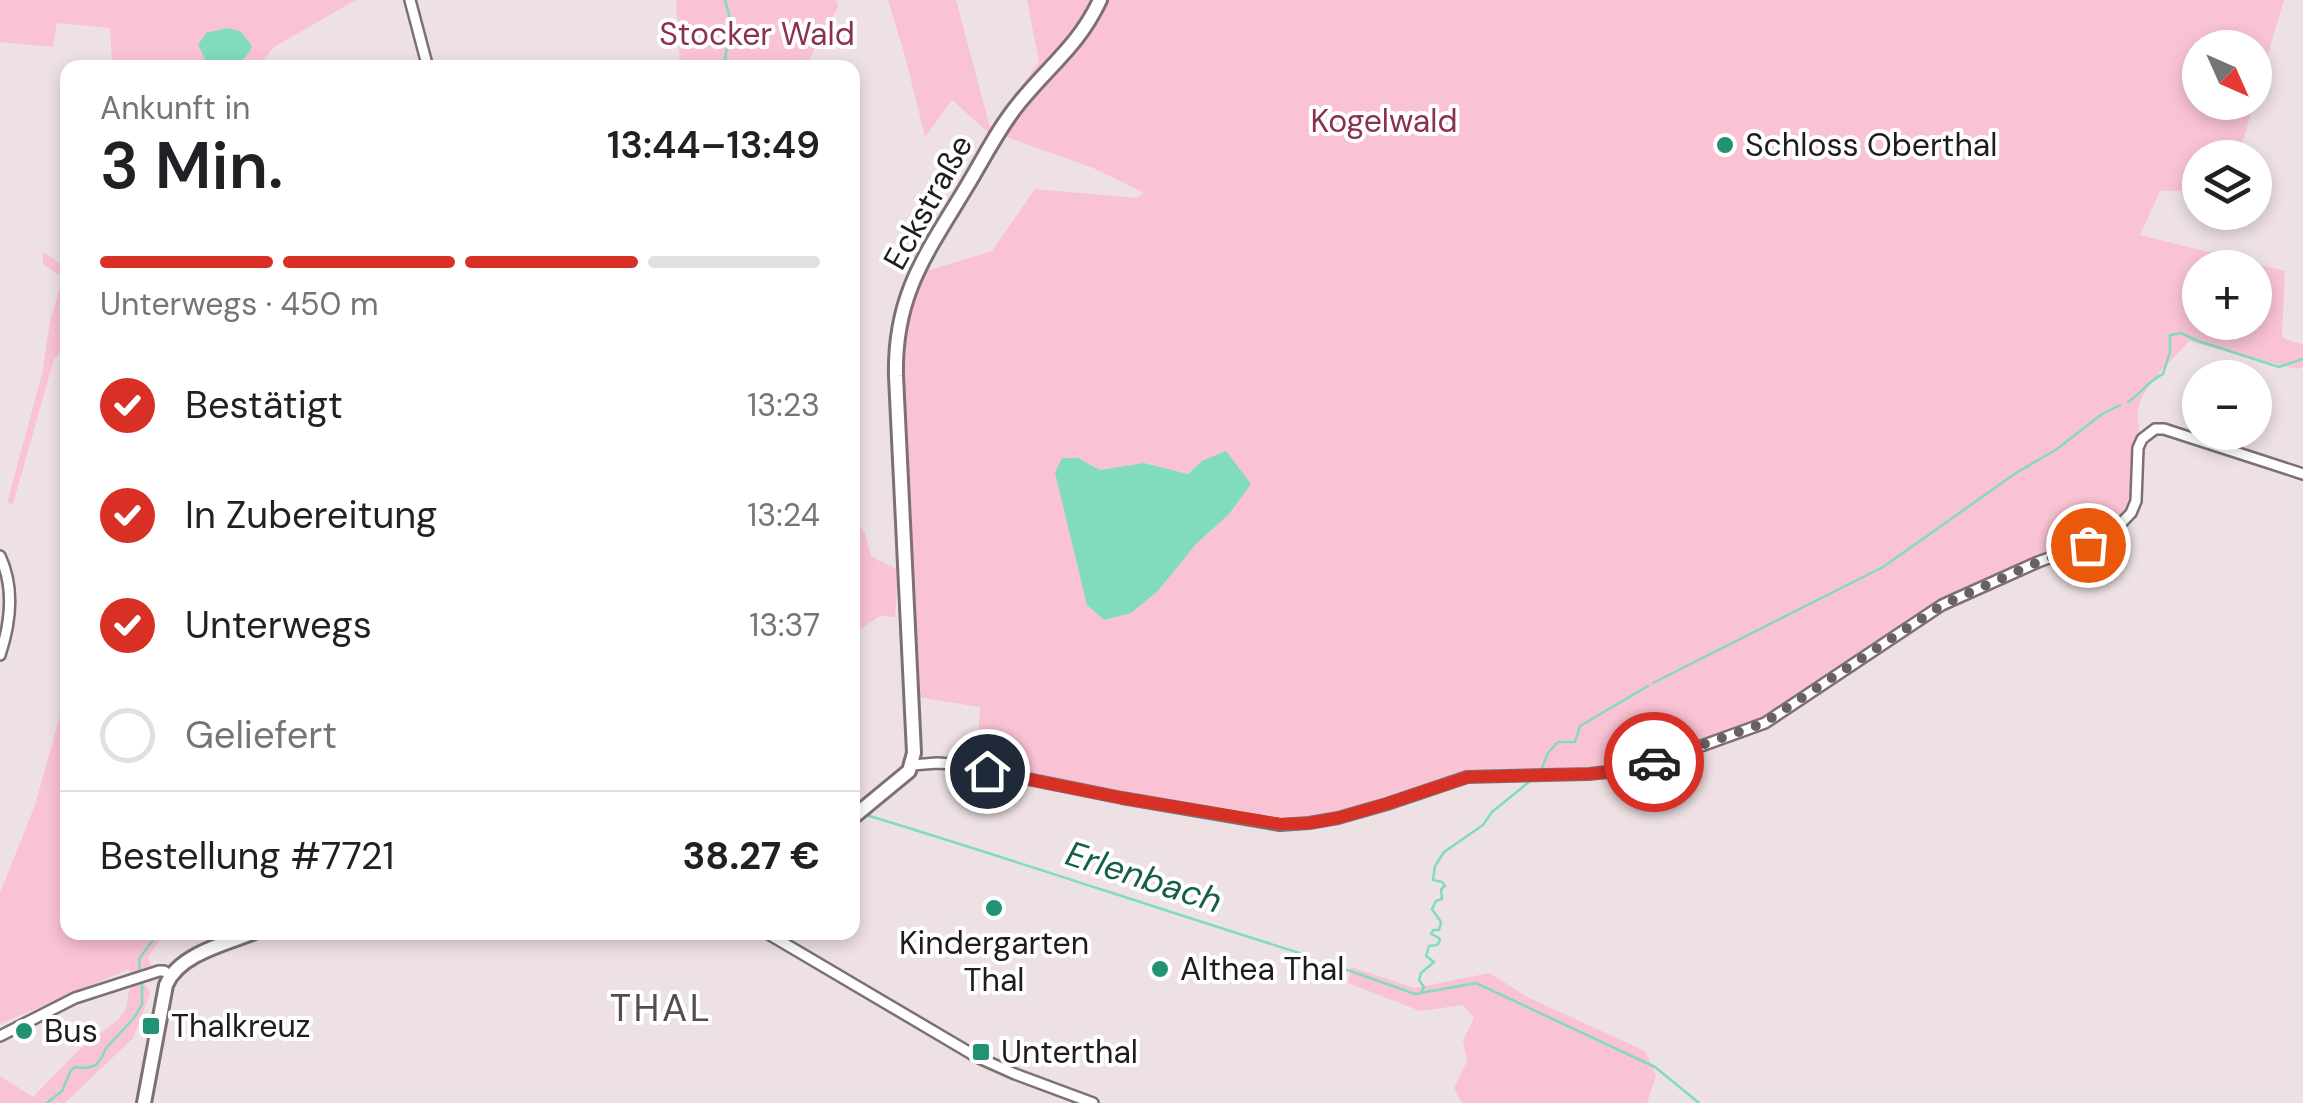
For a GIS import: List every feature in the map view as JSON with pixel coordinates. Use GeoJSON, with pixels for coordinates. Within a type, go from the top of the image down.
{"type":"FeatureCollection","features":[{"type":"Feature","properties":{"kind":"street"},"geometry":{"type":"LineString","coordinates":[[410,0],[426,60]]}},
{"type":"Feature","properties":{"kind":"street","name":"Eckstraße"},"geometry":{"type":"LineString","coordinates":[[912,765],[914,735],[896,376],[900,318],[916,273],[992,142],[1021,100],[1079,38],[1100,0]]}},
{"type":"Feature","properties":{"kind":"street"},"geometry":{"type":"LineString","coordinates":[[860,813],[912,765],[937,763],[1280,824],[1338,818],[1468,777],[1626,770],[1764,723],[1942,605],[2038,562],[2109,536],[2136,501],[2138,448],[2142,439],[2156,429],[2303,474]]}},
{"type":"Feature","properties":{"kind":"street"},"geometry":{"type":"LineString","coordinates":[[0,556],[10,586],[7,632],[0,655]]}},
{"type":"Feature","properties":{"kind":"street"},"geometry":{"type":"LineString","coordinates":[[144,1103],[170,974],[198,956],[236,940]]}},
{"type":"Feature","properties":{"kind":"street"},"geometry":{"type":"LineString","coordinates":[[779,940],[977,1057],[1094,1103]]}},
{"type":"Feature","properties":{"kind":"street"},"geometry":{"type":"LineString","coordinates":[[0,1036],[75,998],[148,974],[170,974]]}},
{"type":"Feature","properties":{"kind":"green space"},"geometry":{"type":"Polygon","coordinates":[[[0,0],[356,0],[274,47],[263,60],[112,60],[110,28],[57,23],[53,47],[0,42],[0,0]]]}},
{"type":"Feature","properties":{"kind":"green space","name":"Stocker Wald"},"geometry":{"type":"Polygon","coordinates":[[[676,0],[836,0],[838,7],[809,60],[680,60],[676,0]]]}},
{"type":"Feature","properties":{"kind":"green space"},"geometry":{"type":"Polygon","coordinates":[[[888,0],[956,0],[990,127],[1039,62],[1027,0],[1094,0],[1084,20],[991,135],[952,100],[925,137],[888,0]]]}},
{"type":"Feature","properties":{"kind":"green space","name":"Kogelwald"},"geometry":{"type":"Polygon","coordinates":[[[1103,0],[2284,0],[2272,41],[2272,30],[2182,30],[2182,120],[2249,120],[2243,140],[2182,140],[2182,190],[2160,191],[2140,235],[2200,250],[2182,250],[2182,340],[2272,340],[2272,268],[2285,271],[2282,337],[2303,344],[2303,367],[2297,369],[2189,341],[2154,380],[2140,403],[2134,501],[2108,532],[2001,573],[1942,603],[1765,720],[1626,767],[1547,774],[1523,770],[1468,773],[1336,815],[1308,820],[1125,795],[977,763],[980,707],[917,697],[900,375],[906,319],[923,272],[992,251],[1035,189],[1137,198],[1144,193],[1093,168],[1001,135],[1103,0]],[[1078,458],[1055,473],[1068,525],[1158,591],[1196,544],[1229,514],[1202,461],[1188,474],[1144,463],[1100,470],[1078,458]]]}},
{"type":"Feature","properties":{"kind":"green space"},"geometry":{"type":"Polygon","coordinates":[[[43,252],[60,263],[60,276],[43,264],[43,252]]]}},
{"type":"Feature","properties":{"kind":"green space"},"geometry":{"type":"Polygon","coordinates":[[[60,288],[60,352],[54,359],[13,504],[7,503],[42,374],[50,321],[60,288]]]}},
{"type":"Feature","properties":{"kind":"green space"},"geometry":{"type":"Polygon","coordinates":[[[860,528],[871,556],[898,570],[895,617],[880,616],[860,630],[860,528]]]}},
{"type":"Feature","properties":{"kind":"green space"},"geometry":{"type":"Polygon","coordinates":[[[60,711],[60,940],[160,940],[148,957],[151,965],[131,975],[129,969],[0,1024],[0,893],[35,805],[60,711]]]}},
{"type":"Feature","properties":{"kind":"green space"},"geometry":{"type":"Polygon","coordinates":[[[1351,967],[1415,988],[1490,973],[1527,997],[1645,1051],[1656,1075],[1647,1103],[1462,1103],[1454,1088],[1467,1061],[1463,1041],[1474,1018],[1463,1005],[1420,1011],[1348,983],[1351,967]]]}},
{"type":"Feature","properties":{"kind":"green space"},"geometry":{"type":"Polygon","coordinates":[[[133,984],[146,985],[150,994],[133,1038],[65,1103],[0,1103],[0,1076],[33,1097],[81,1048],[119,1019],[133,984]]]}},
{"type":"Feature","properties":{"kind":"shaded area"},"geometry":{"type":"Polygon","coordinates":[[[227,28],[240,31],[252,46],[242,60],[206,60],[198,45],[206,33],[227,28]]]}},
{"type":"Feature","properties":{"kind":"shaded area"},"geometry":{"type":"Polygon","coordinates":[[[1226,451],[1251,484],[1229,514],[1196,544],[1158,591],[1131,613],[1104,620],[1087,605],[1055,473],[1062,458],[1078,458],[1100,470],[1144,463],[1188,474],[1202,461],[1226,451]]]}},
{"type":"Feature","properties":{"kind":"waterway"},"geometry":{"type":"LineString","coordinates":[[725,0],[731,22],[725,60]]}},
{"type":"Feature","properties":{"kind":"waterway"},"geometry":{"type":"LineString","coordinates":[[2128,402],[2163,374],[2170,352],[2170,335],[2181,333],[2279,367],[2303,359]]}},
{"type":"Feature","properties":{"kind":"waterway"},"geometry":{"type":"LineString","coordinates":[[1653,683],[1883,567],[2120,405]]}},
{"type":"Feature","properties":{"kind":"waterway"},"geometry":{"type":"LineString","coordinates":[[1542,768],[1558,742],[1575,742],[1580,726],[1648,686]]}},
{"type":"Feature","properties":{"kind":"waterway"},"geometry":{"type":"LineString","coordinates":[[1421,992],[1421,973],[1434,962],[1426,956],[1429,946],[1440,941],[1431,934],[1439,930],[1441,922],[1432,909],[1442,899],[1441,889],[1445,886],[1433,880],[1435,866],[1444,852],[1483,825],[1492,812],[1530,781]]}},
{"type":"Feature","properties":{"kind":"waterway","name":"Erlenbach"},"geometry":{"type":"LineString","coordinates":[[863,814],[1306,955]]}},
{"type":"Feature","properties":{"kind":"waterway","name":"Erlenbach"},"geometry":{"type":"LineString","coordinates":[[140,974],[139,959],[153,940]]}},
{"type":"Feature","properties":{"kind":"waterway","name":"Erlenbach"},"geometry":{"type":"LineString","coordinates":[[1325,962],[1415,994],[1476,983],[1655,1067],[1699,1103]]}},
{"type":"Feature","properties":{"kind":"waterway","name":"Erlenbach"},"geometry":{"type":"LineString","coordinates":[[47,1103],[62,1091],[71,1070],[96,1065],[134,1018],[142,1004],[142,982]]}},
{"type":"Feature","properties":{"kind":"way so far"},"geometry":{"type":"LineString","coordinates":[[1654,762],[1764,723],[1942,605],[2038,562],[2088,545]]}},
{"type":"Feature","properties":{"kind":"place","name":"Schloss Oberthal"},"geometry":{"type":"Point","coordinates":[1725,145]}},
{"type":"Feature","properties":{"kind":"place","name":"Kindergarten Thal"},"geometry":{"type":"Point","coordinates":[994,908]}},
{"type":"Feature","properties":{"kind":"place","name":"Althea Thal"},"geometry":{"type":"Point","coordinates":[1160,969]}},
{"type":"Feature","properties":{"kind":"place","name":"Thalkreuz"},"geometry":{"type":"Point","coordinates":[151,1026]}},
{"type":"Feature","properties":{"kind":"place","name":"Bus"},"geometry":{"type":"Point","coordinates":[24,1031]}},
{"type":"Feature","properties":{"kind":"place","name":"Unterthal"},"geometry":{"type":"Point","coordinates":[981,1052]}},
{"type":"Feature","properties":{"kind":"district","name":"THAL"},"geometry":{"type":"Point","coordinates":[661,1008]}},
{"type":"Feature","properties":{"kind":"route"},"geometry":{"type":"LineString","coordinates":[[987,771],[1280,824],[1338,818],[1468,777],[1588,774],[1654,762]]}}]}
